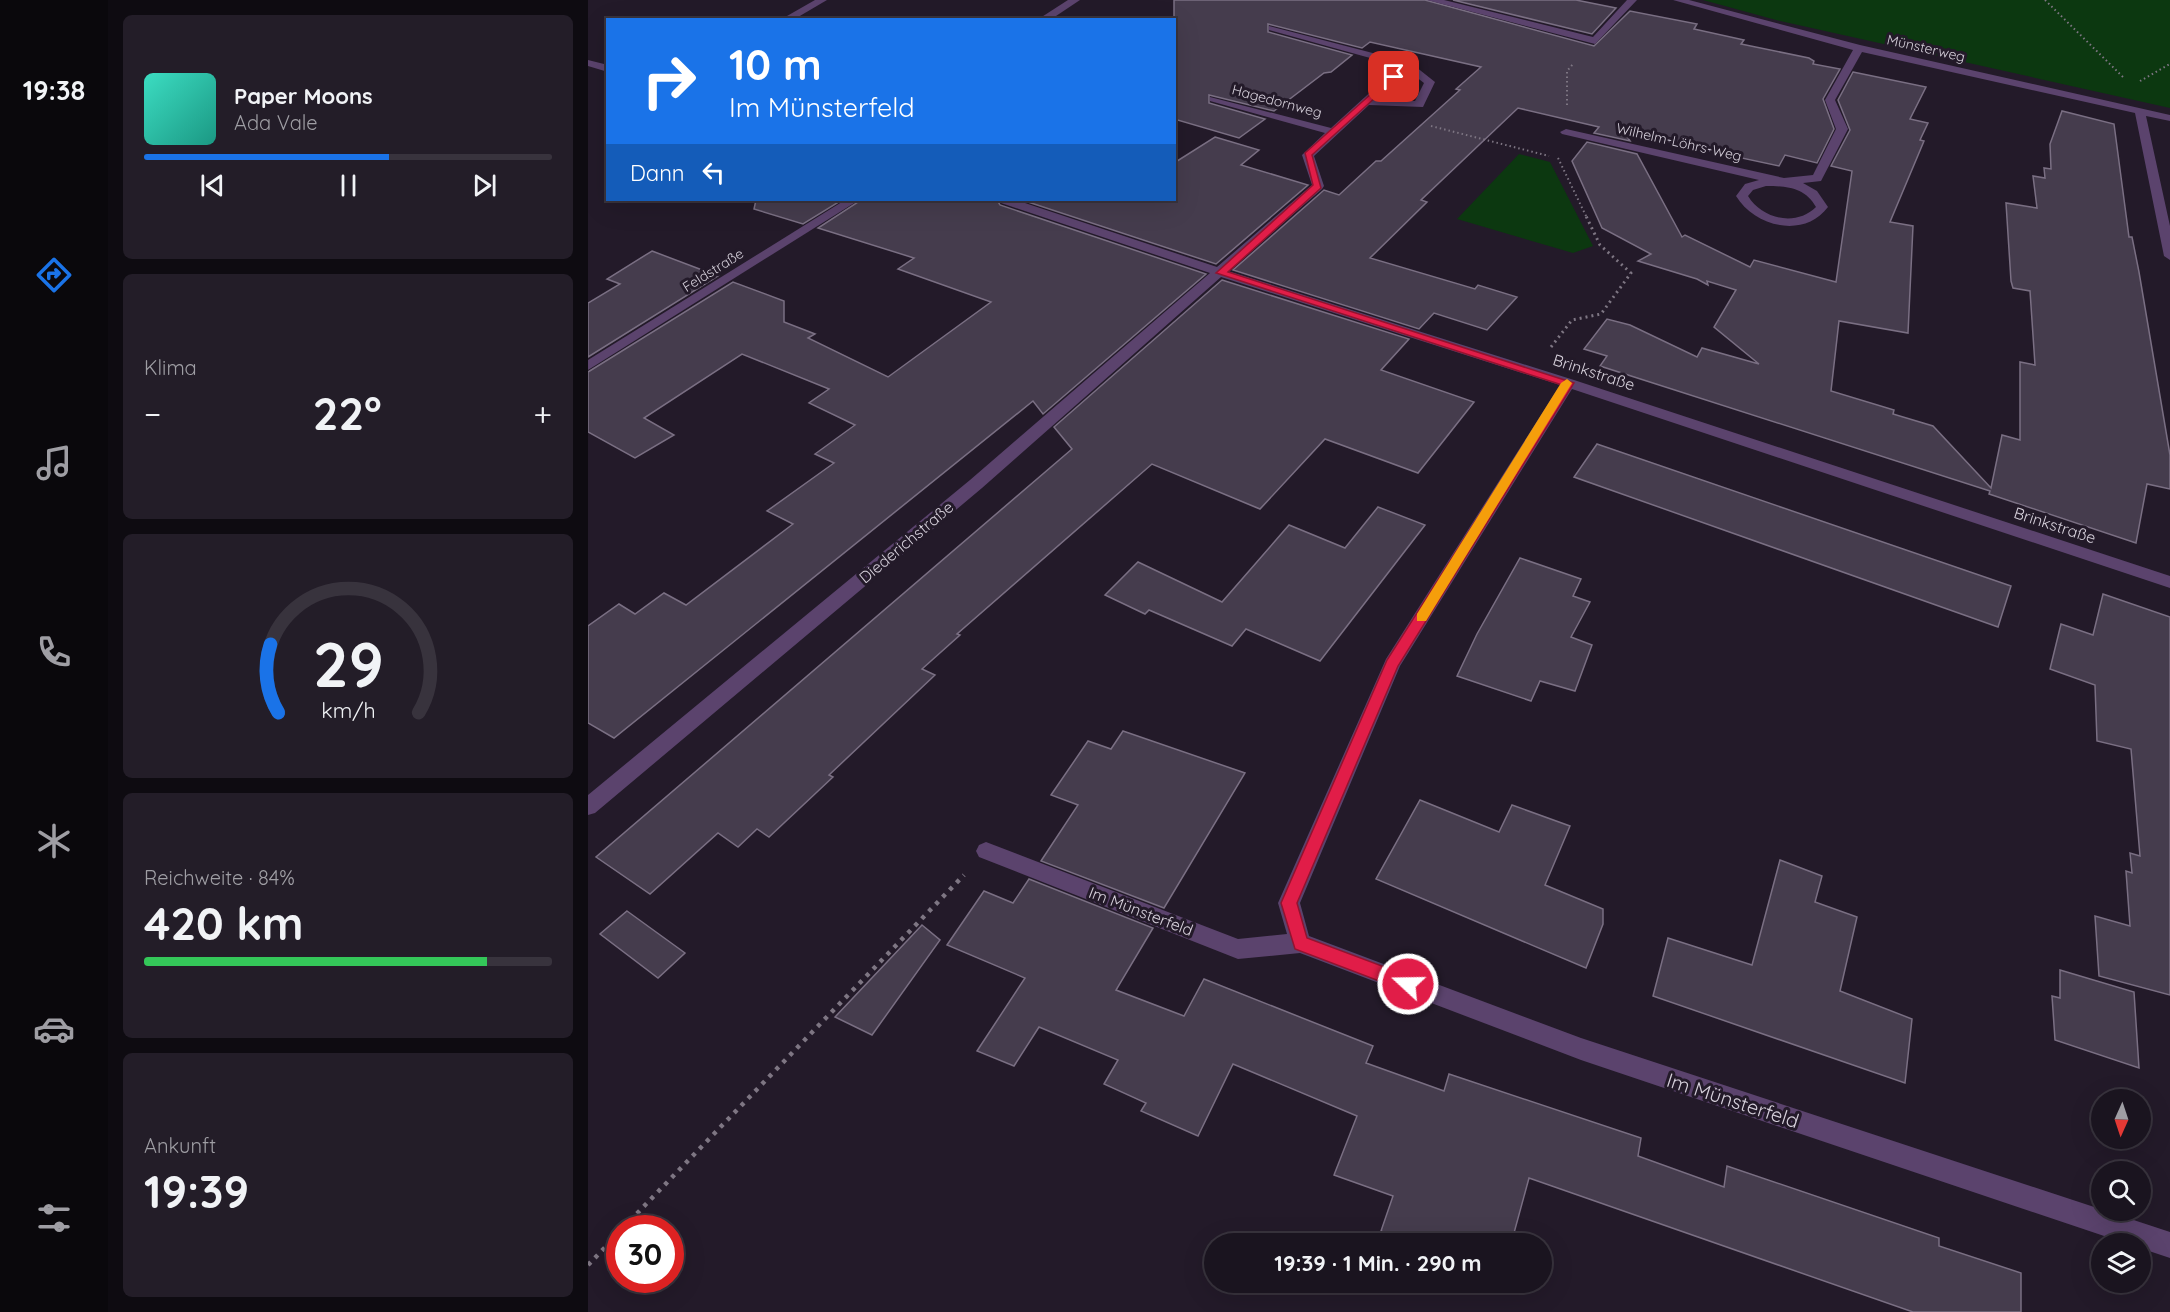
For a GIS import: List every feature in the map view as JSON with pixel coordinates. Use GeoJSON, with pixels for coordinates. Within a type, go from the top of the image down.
{"type":"FeatureCollection","features":[{"type":"Feature","properties":{"kind":"street"},"geometry":{"type":"LineString","coordinates":[[789,18],[822,0]]}},
{"type":"Feature","properties":{"kind":"street"},"geometry":{"type":"LineString","coordinates":[[1045,18],[1075,0]]}},
{"type":"Feature","properties":{"kind":"street"},"geometry":{"type":"LineString","coordinates":[[1432,0],[1595,41],[1632,0]]}},
{"type":"Feature","properties":{"kind":"street","name":"Münsterweg"},"geometry":{"type":"LineString","coordinates":[[1678,0],[1859,48],[2170,118]]}},
{"type":"Feature","properties":{"kind":"street"},"geometry":{"type":"LineString","coordinates":[[1273,28],[1407,65],[1430,82],[1419,105],[1367,102]]}},
{"type":"Feature","properties":{"kind":"street","name":"Wilhelm-Löhrs-Weg"},"geometry":{"type":"LineString","coordinates":[[1566,132],[1784,182],[1804,187],[1818,196],[1822,207],[1816,216],[1801,222],[1780,221],[1760,216],[1746,207],[1742,196],[1749,187],[1765,182],[1784,182],[1817,178],[1842,129],[1830,100],[1859,48]]}},
{"type":"Feature","properties":{"kind":"street"},"geometry":{"type":"LineString","coordinates":[[588,63],[604,68]]}},
{"type":"Feature","properties":{"kind":"street","name":"Hagedornweg"},"geometry":{"type":"LineString","coordinates":[[1221,273],[1318,186],[1308,154],[1407,65]]}},
{"type":"Feature","properties":{"kind":"street"},"geometry":{"type":"LineString","coordinates":[[588,73],[604,68]]}},
{"type":"Feature","properties":{"kind":"street","name":"Hagedornweg"},"geometry":{"type":"LineString","coordinates":[[1214,99],[1333,132]]}},
{"type":"Feature","properties":{"kind":"street"},"geometry":{"type":"LineString","coordinates":[[2140,112],[2170,256]]}},
{"type":"Feature","properties":{"kind":"street","name":"Feldstraße"},"geometry":{"type":"LineString","coordinates":[[588,366],[851,201]]}},
{"type":"Feature","properties":{"kind":"street","name":"Brinkstraße"},"geometry":{"type":"LineString","coordinates":[[1008,201],[1221,273],[1569,383],[2170,582]]}},
{"type":"Feature","properties":{"kind":"street","name":"Diederichstraße"},"geometry":{"type":"LineString","coordinates":[[588,807],[976,484],[1221,273]]}},
{"type":"Feature","properties":{"kind":"street"},"geometry":{"type":"LineString","coordinates":[[1300,943],[1289,903],[1392,664],[1569,383]]}},
{"type":"Feature","properties":{"kind":"street","name":"Im Münsterfeld"},"geometry":{"type":"LineString","coordinates":[[986,851],[1238,949],[1300,943],[1581,1049],[2170,1245]]}},
{"type":"Feature","properties":{"kind":"path"},"geometry":{"type":"LineString","coordinates":[[2045,0],[2132,86],[2140,112]]}},
{"type":"Feature","properties":{"kind":"path"},"geometry":{"type":"LineString","coordinates":[[1558,159],[1567,144],[1567,70],[1595,41]]}},
{"type":"Feature","properties":{"kind":"path"},"geometry":{"type":"LineString","coordinates":[[2132,86],[2170,64]]}},
{"type":"Feature","properties":{"kind":"path"},"geometry":{"type":"LineString","coordinates":[[1425,125],[1558,159],[1600,245],[1631,273],[1601,314],[1572,320],[1532,371]]}},
{"type":"Feature","properties":{"kind":"path"},"geometry":{"type":"LineString","coordinates":[[636,1215],[986,851]]}},
{"type":"Feature","properties":{"kind":"path"},"geometry":{"type":"LineString","coordinates":[[588,1265],[606,1246]]}},
{"type":"Feature","properties":{"kind":"green space"},"geometry":{"type":"Polygon","coordinates":[[[1703,0],[2170,0],[2170,108],[1776,20],[1703,0]]]}},
{"type":"Feature","properties":{"kind":"green space"},"geometry":{"type":"Polygon","coordinates":[[[1519,154],[1550,162],[1593,246],[1573,253],[1457,219],[1519,154]]]}},
{"type":"Feature","properties":{"kind":"building"},"geometry":{"type":"Polygon","coordinates":[[[1174,0],[1425,0],[1594,46],[1630,11],[1697,24],[1694,29],[1744,40],[1741,44],[1809,58],[1814,61],[1813,64],[1840,69],[1823,99],[1834,129],[1817,163],[1785,155],[1779,166],[1625,133],[1630,141],[1594,133],[1599,127],[1518,108],[1421,200],[1427,202],[1370,258],[1475,289],[1478,285],[1517,297],[1487,330],[1434,313],[1419,329],[1233,270],[1324,190],[1339,195],[1376,161],[1381,161],[1460,90],[1456,89],[1481,67],[1370,42],[1362,48],[1268,24],[1268,32],[1352,55],[1274,111],[1209,95],[1209,103],[1265,119],[1239,138],[1176,120],[1176,18],[1174,18],[1174,0]]]}},
{"type":"Feature","properties":{"kind":"building"},"geometry":{"type":"Polygon","coordinates":[[[1453,0],[1576,0],[1616,8],[1592,34],[1453,0]]]}},
{"type":"Feature","properties":{"kind":"building"},"geometry":{"type":"Polygon","coordinates":[[[1853,72],[1926,87],[1910,119],[1928,123],[1920,140],[1924,141],[1890,222],[1913,226],[1908,333],[1839,321],[1831,391],[1894,410],[1893,414],[1933,426],[1991,488],[2002,435],[2020,440],[2020,362],[2035,365],[2030,291],[2013,288],[2011,281],[2006,203],[2037,208],[2033,176],[2045,178],[2044,168],[2051,169],[2050,144],[2062,111],[2114,124],[2129,237],[2132,237],[2139,272],[2170,455],[2170,489],[2147,484],[2136,543],[1989,494],[1990,491],[1600,366],[1607,356],[1584,349],[1607,319],[1630,325],[1697,357],[1702,348],[1759,364],[1714,327],[1736,290],[1707,281],[1708,285],[1697,279],[1638,261],[1651,254],[1602,228],[1572,161],[1587,142],[1637,154],[1682,237],[1685,235],[1750,267],[1754,260],[1836,282],[1852,171],[1831,166],[1850,130],[1838,100],[1853,72]]]}},
{"type":"Feature","properties":{"kind":"building"},"geometry":{"type":"Polygon","coordinates":[[[1215,137],[1259,150],[1241,165],[1308,185],[1216,264],[1025,201],[1176,201],[1176,162],[1215,137]]]}},
{"type":"Feature","properties":{"kind":"building"},"geometry":{"type":"Polygon","coordinates":[[[756,201],[840,201],[803,224],[754,209],[756,201]]]}},
{"type":"Feature","properties":{"kind":"building"},"geometry":{"type":"Polygon","coordinates":[[[859,201],[998,201],[1000,205],[1206,274],[1043,414],[1033,401],[614,738],[588,723],[588,626],[619,604],[635,614],[664,593],[686,605],[793,524],[767,511],[834,463],[815,454],[855,425],[809,403],[829,389],[742,354],[644,418],[674,435],[635,458],[588,432],[588,372],[733,282],[784,301],[784,322],[815,334],[808,338],[888,377],[991,302],[898,269],[914,258],[818,228],[859,201]]]}},
{"type":"Feature","properties":{"kind":"building"},"geometry":{"type":"Polygon","coordinates":[[[652,251],[718,276],[588,357],[588,303],[620,284],[607,279],[652,251]]]}},
{"type":"Feature","properties":{"kind":"building"},"geometry":{"type":"Polygon","coordinates":[[[1222,280],[1409,339],[1381,370],[1474,402],[1418,473],[1325,439],[1260,509],[1152,464],[957,634],[960,635],[922,669],[935,675],[829,775],[833,777],[769,837],[757,829],[738,847],[718,833],[650,894],[596,857],[1072,449],[1054,427],[1222,280]]]}},
{"type":"Feature","properties":{"kind":"building"},"geometry":{"type":"Polygon","coordinates":[[[1597,444],[2011,586],[1998,627],[1574,477],[1597,444]]]}},
{"type":"Feature","properties":{"kind":"building"},"geometry":{"type":"Polygon","coordinates":[[[1378,507],[1425,525],[1320,661],[1246,629],[1232,646],[1149,610],[1145,614],[1105,595],[1138,562],[1222,602],[1289,525],[1345,548],[1378,507]]]}},
{"type":"Feature","properties":{"kind":"building"},"geometry":{"type":"Polygon","coordinates":[[[1520,558],[1581,579],[1573,596],[1590,602],[1571,637],[1592,645],[1575,691],[1540,681],[1531,701],[1457,676],[1477,634],[1520,558]]]}},
{"type":"Feature","properties":{"kind":"building"},"geometry":{"type":"Polygon","coordinates":[[[2103,594],[2170,617],[2170,995],[2099,976],[2095,916],[2130,926],[2126,871],[2132,873],[2130,853],[2140,856],[2131,749],[2097,741],[2095,685],[2050,669],[2061,624],[2093,635],[2103,594]]]}},
{"type":"Feature","properties":{"kind":"building"},"geometry":{"type":"Polygon","coordinates":[[[1123,731],[1245,773],[1164,908],[1041,861],[1078,805],[1051,795],[1088,741],[1111,749],[1123,731]]]}},
{"type":"Feature","properties":{"kind":"building"},"geometry":{"type":"Polygon","coordinates":[[[1420,800],[1499,832],[1512,805],[1570,826],[1545,885],[1603,909],[1603,924],[1586,968],[1376,879],[1420,800]]]}},
{"type":"Feature","properties":{"kind":"building"},"geometry":{"type":"Polygon","coordinates":[[[1780,860],[1822,876],[1815,902],[1857,917],[1840,991],[1912,1019],[1905,1083],[1653,996],[1668,938],[1752,965],[1780,860]]]}},
{"type":"Feature","properties":{"kind":"building"},"geometry":{"type":"Polygon","coordinates":[[[1029,879],[1153,928],[1116,990],[1184,1016],[1204,979],[1373,1046],[1366,1063],[1444,1091],[1449,1074],[1641,1138],[1638,1156],[1724,1187],[1727,1166],[1939,1238],[1939,1246],[2021,1273],[2021,1312],[1913,1312],[1529,1178],[1514,1233],[1386,1233],[1381,1231],[1393,1196],[1334,1175],[1357,1116],[1233,1064],[1198,1136],[1141,1111],[1146,1103],[1104,1084],[1118,1060],[1039,1027],[1014,1066],[977,1051],[1025,978],[947,945],[984,891],[1013,903],[1029,879]]]}},
{"type":"Feature","properties":{"kind":"building"},"geometry":{"type":"Polygon","coordinates":[[[627,911],[685,953],[658,978],[600,934],[627,911]]]}},
{"type":"Feature","properties":{"kind":"building"},"geometry":{"type":"Polygon","coordinates":[[[922,925],[940,940],[872,1035],[835,1017],[922,925]]]}},
{"type":"Feature","properties":{"kind":"building"},"geometry":{"type":"Polygon","coordinates":[[[2060,970],[2134,992],[2139,1068],[2055,1040],[2052,996],[2060,998],[2060,970]]]}},
{"type":"Feature","properties":{"kind":"slow traffic"},"geometry":{"type":"LineString","coordinates":[[1421,618],[1569,383],[1567,383]]}},
{"type":"Feature","properties":{"kind":"route"},"geometry":{"type":"LineString","coordinates":[[1394,77],[1308,154],[1318,186],[1221,273],[1569,383],[1392,664],[1289,903],[1300,943],[1408,984]]}}]}
